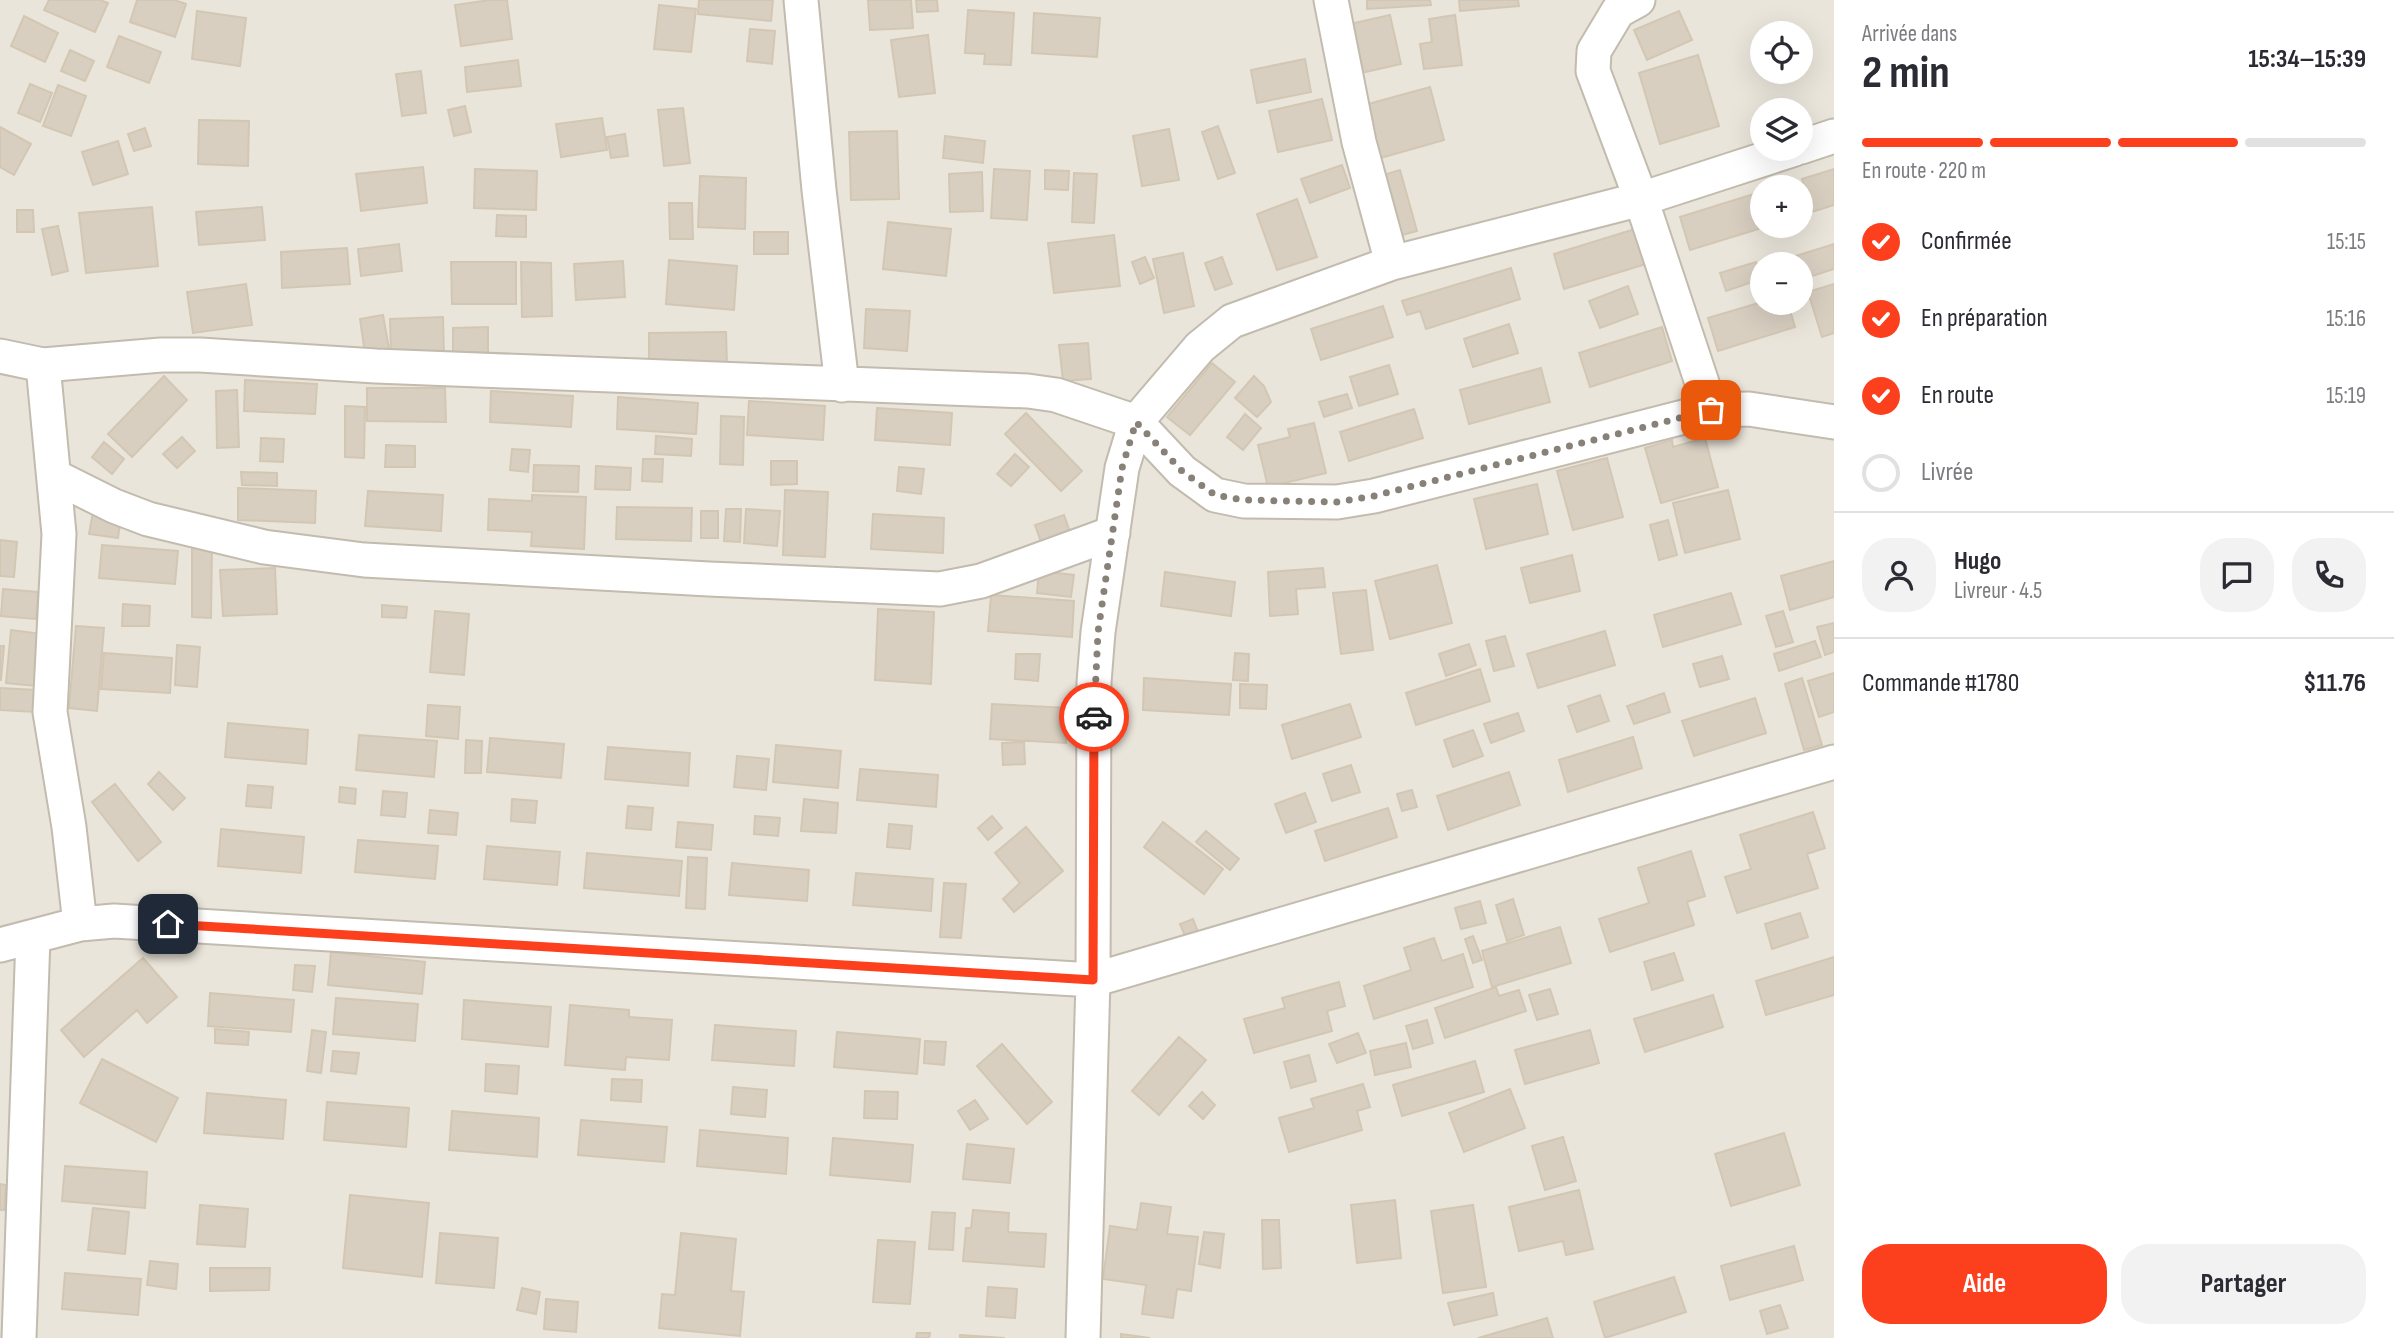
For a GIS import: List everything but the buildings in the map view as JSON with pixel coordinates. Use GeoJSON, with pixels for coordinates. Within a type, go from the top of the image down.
{"type":"FeatureCollection","features":[{"type":"Feature","properties":{"kind":"street"},"geometry":{"type":"LineString","coordinates":[[801,0],[842,385]]}},
{"type":"Feature","properties":{"kind":"street"},"geometry":{"type":"LineString","coordinates":[[1331,0],[1359,142],[1392,263]]}},
{"type":"Feature","properties":{"kind":"street"},"geometry":{"type":"LineString","coordinates":[[1638,0],[1618,11],[1594,51],[1593,71],[1641,199],[1711,410]]}},
{"type":"Feature","properties":{"kind":"street"},"geometry":{"type":"LineString","coordinates":[[1813,143],[1834,136]]}},
{"type":"Feature","properties":{"kind":"street"},"geometry":{"type":"LineString","coordinates":[[1083,1338],[1093,980],[1094,682],[1098,632],[1122,468],[1136,422],[1200,347],[1232,321],[1392,263],[1641,199],[1759,161]]}},
{"type":"Feature","properties":{"kind":"street"},"geometry":{"type":"LineString","coordinates":[[0,356],[43,365],[160,355],[200,355],[376,366],[1028,391],[1056,395],[1136,422],[1182,471],[1215,495],[1244,500],[1337,502],[1374,496],[1711,410],[1749,409],[1834,422]]}},
{"type":"Feature","properties":{"kind":"street"},"geometry":{"type":"LineString","coordinates":[[43,365],[59,534],[50,712],[69,827],[80,924]]}},
{"type":"Feature","properties":{"kind":"street"},"geometry":{"type":"LineString","coordinates":[[54,476],[114,506],[148,519],[264,547],[364,560],[695,579],[940,589],[981,581],[1113,533]]}},
{"type":"Feature","properties":{"kind":"street"},"geometry":{"type":"LineString","coordinates":[[0,945],[80,924],[128,922],[1093,980],[1834,762]]}},
{"type":"Feature","properties":{"kind":"street"},"geometry":{"type":"LineString","coordinates":[[19,1338],[33,937]]}},
{"type":"Feature","properties":{"kind":"shaded area"},"geometry":{"type":"Polygon","coordinates":[[[0,0],[1834,0],[1834,1338],[0,1338],[0,0]]]}},
{"type":"Feature","properties":{"kind":"way so far"},"geometry":{"type":"LineString","coordinates":[[1094,717],[1098,632],[1122,468],[1136,422],[1182,471],[1215,495],[1244,500],[1337,502],[1374,496],[1711,410]]}},
{"type":"Feature","properties":{"kind":"route"},"geometry":{"type":"LineString","coordinates":[[168,924],[1093,980],[1094,717]]}}]}
